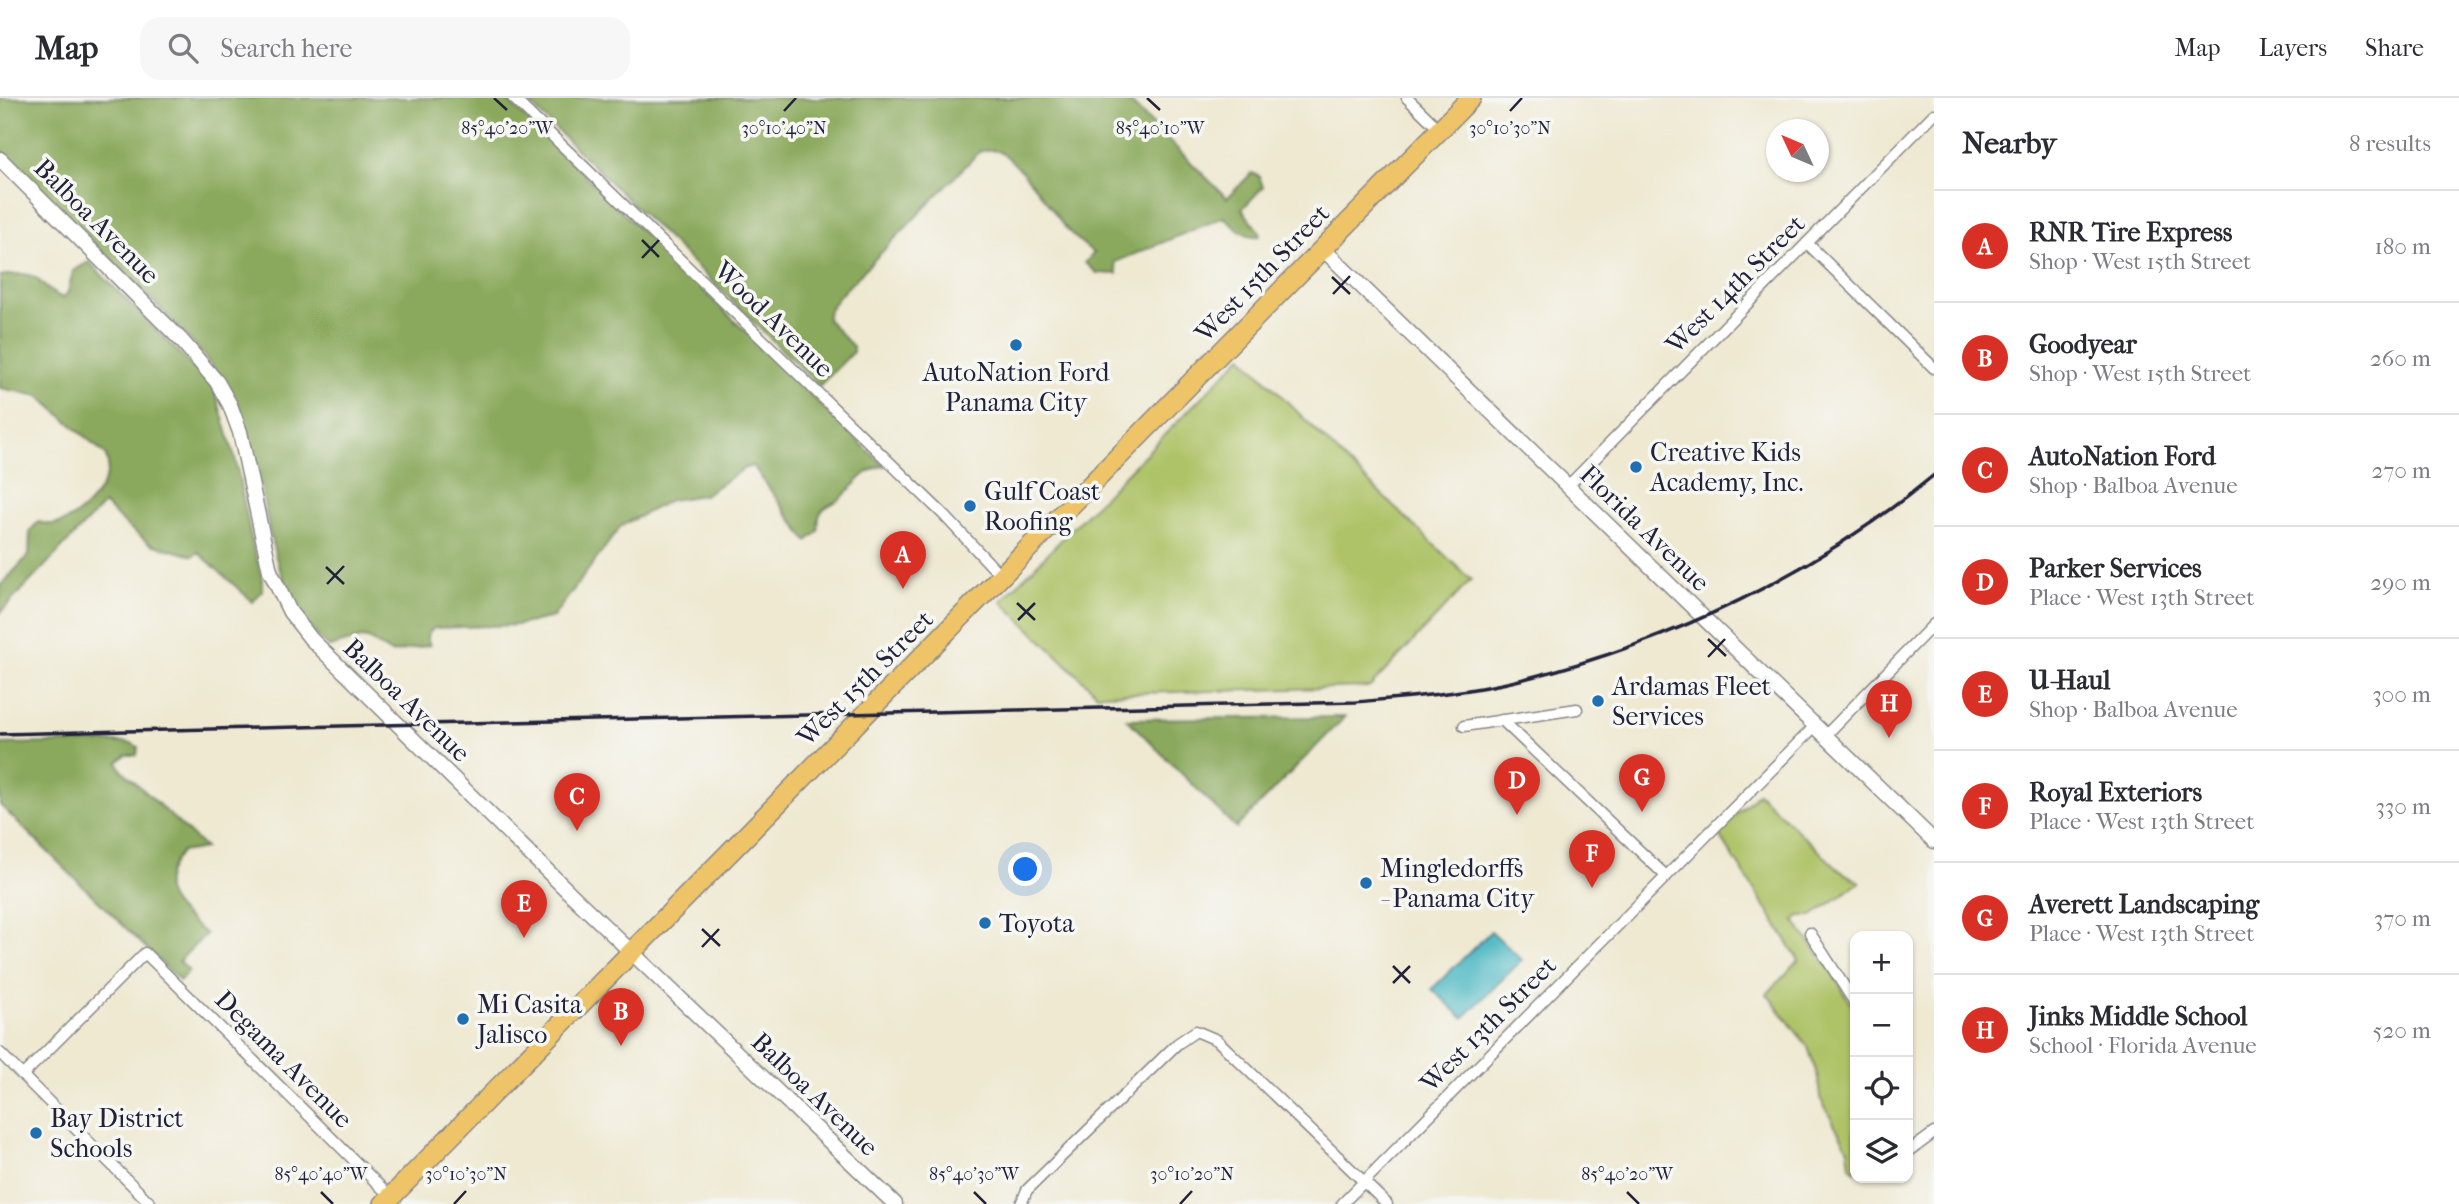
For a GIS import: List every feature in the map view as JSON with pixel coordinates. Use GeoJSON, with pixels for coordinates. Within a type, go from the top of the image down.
{"type":"FeatureCollection","features":[{"type":"Feature","properties":{"kind":"highway","name":"West 15th Street"},"geometry":{"type":"LineString","coordinates":[[387,1200],[1471,98]]}},
{"type":"Feature","properties":{"kind":"street","name":"Wood Avenue"},"geometry":{"type":"LineString","coordinates":[[513,98],[951,522],[1002,576]]}},
{"type":"Feature","properties":{"kind":"street"},"geometry":{"type":"LineString","coordinates":[[1407,98],[1440,130]]}},
{"type":"Feature","properties":{"kind":"street","name":"West 14th Street"},"geometry":{"type":"LineString","coordinates":[[1567,486],[1934,114]]}},
{"type":"Feature","properties":{"kind":"street","name":"Balboa Avenue"},"geometry":{"type":"LineString","coordinates":[[0,159],[182,341],[220,387],[233,412],[243,444],[270,570],[282,597],[304,631],[336,666],[895,1204]]}},
{"type":"Feature","properties":{"kind":"street"},"geometry":{"type":"LineString","coordinates":[[1807,243],[1934,368]]}},
{"type":"Feature","properties":{"kind":"street","name":"Florida Avenue"},"geometry":{"type":"LineString","coordinates":[[1323,249],[1934,841]]}},
{"type":"Feature","properties":{"kind":"street","name":"West 13th Street"},"geometry":{"type":"LineString","coordinates":[[1342,1204],[1666,876],[1934,624]]}},
{"type":"Feature","properties":{"kind":"street"},"geometry":{"type":"LineString","coordinates":[[1464,726],[1577,709]]}},
{"type":"Feature","properties":{"kind":"street"},"geometry":{"type":"LineString","coordinates":[[1502,720],[1666,876]]}},
{"type":"Feature","properties":{"kind":"street"},"geometry":{"type":"LineString","coordinates":[[1810,933],[1850,995]]}},
{"type":"Feature","properties":{"kind":"street","name":"Degama Avenue"},"geometry":{"type":"LineString","coordinates":[[23,1075],[145,953],[387,1200]]}},
{"type":"Feature","properties":{"kind":"street"},"geometry":{"type":"LineString","coordinates":[[1021,1204],[1027,1190],[1177,1044],[1196,1031],[1217,1040],[1387,1204]]}},
{"type":"Feature","properties":{"kind":"street"},"geometry":{"type":"LineString","coordinates":[[0,1053],[151,1204]]}},
{"type":"Feature","properties":{"kind":"street"},"geometry":{"type":"LineString","coordinates":[[1913,1148],[1934,1133]]}},
{"type":"Feature","properties":{"kind":"green space"},"geometry":{"type":"Polygon","coordinates":[[[0,98],[505,98],[884,466],[870,471],[840,499],[824,509],[819,516],[818,532],[807,541],[753,466],[745,468],[704,495],[670,500],[621,526],[553,617],[518,625],[434,628],[428,633],[430,645],[391,653],[368,639],[361,638],[330,647],[310,627],[293,601],[283,577],[269,530],[247,433],[225,385],[177,325],[0,149],[0,98]]]}},
{"type":"Feature","properties":{"kind":"green space"},"geometry":{"type":"Polygon","coordinates":[[[524,98],[1131,98],[1129,101],[1227,198],[1252,173],[1259,176],[1263,187],[1242,209],[1260,233],[1259,236],[1244,234],[1224,217],[1115,262],[1117,274],[1097,273],[1085,263],[1094,253],[1068,231],[1016,165],[998,151],[981,151],[841,294],[829,310],[827,319],[853,347],[853,352],[819,386],[524,98]]]}},
{"type":"Feature","properties":{"kind":"green space"},"geometry":{"type":"Polygon","coordinates":[[[89,262],[214,388],[235,458],[253,547],[262,576],[262,591],[253,602],[198,552],[193,556],[151,544],[104,504],[0,613],[0,586],[29,555],[30,531],[38,522],[64,522],[82,510],[103,484],[108,465],[105,454],[39,396],[0,388],[0,276],[33,276],[63,298],[68,292],[73,271],[89,262]]]}},
{"type":"Feature","properties":{"kind":"green space"},"geometry":{"type":"Polygon","coordinates":[[[1242,356],[1342,457],[1471,580],[1370,687],[1097,694],[1001,601],[1242,356]]]}},
{"type":"Feature","properties":{"kind":"green space"},"geometry":{"type":"Polygon","coordinates":[[[1345,717],[1236,828],[1127,719],[1345,717]]]}},
{"type":"Feature","properties":{"kind":"green space"},"geometry":{"type":"Polygon","coordinates":[[[121,742],[138,747],[137,755],[126,755],[118,762],[121,769],[205,848],[181,852],[167,878],[170,899],[206,934],[179,961],[189,971],[180,981],[0,805],[0,744],[121,742]]]}},
{"type":"Feature","properties":{"kind":"green space"},"geometry":{"type":"Polygon","coordinates":[[[1758,793],[1839,870],[1860,882],[1812,916],[1799,916],[1794,921],[1850,1002],[1850,1166],[1848,1149],[1820,1098],[1818,1078],[1808,1047],[1767,994],[1799,960],[1718,833],[1758,793]]]}},
{"type":"Feature","properties":{"kind":"water"},"geometry":{"type":"Polygon","coordinates":[[[1491,931],[1522,960],[1463,1018],[1432,989],[1491,931]]]}},
{"type":"Feature","properties":{"kind":"railway"},"geometry":{"type":"LineString","coordinates":[[0,734],[1356,702],[1461,691],[1503,684],[1579,664],[1688,624],[1740,600],[1841,543],[1934,475]]}},
{"type":"Feature","properties":{"kind":"place","name":"AutoNation Ford Panama City"},"geometry":{"type":"Point","coordinates":[1016,345]}},
{"type":"Feature","properties":{"kind":"place","name":"Creative Kids Academy, Inc."},"geometry":{"type":"Point","coordinates":[1636,467]}},
{"type":"Feature","properties":{"kind":"place","name":"Gulf Coast Roofing"},"geometry":{"type":"Point","coordinates":[970,506]}},
{"type":"Feature","properties":{"kind":"place","name":"RNR Tire Express"},"geometry":{"type":"Point","coordinates":[903,589]}},
{"type":"Feature","properties":{"kind":"place","name":"Ardamas Fleet Services"},"geometry":{"type":"Point","coordinates":[1598,701]}},
{"type":"Feature","properties":{"kind":"place","name":"Jinks Middle School"},"geometry":{"type":"Point","coordinates":[1889,738]}},
{"type":"Feature","properties":{"kind":"place","name":"Averett Landscaping"},"geometry":{"type":"Point","coordinates":[1642,812]}},
{"type":"Feature","properties":{"kind":"place","name":"Parker Services"},"geometry":{"type":"Point","coordinates":[1517,815]}},
{"type":"Feature","properties":{"kind":"place","name":"AutoNation Ford"},"geometry":{"type":"Point","coordinates":[577,831]}},
{"type":"Feature","properties":{"kind":"place","name":"Mingledorffs - Panama City"},"geometry":{"type":"Point","coordinates":[1366,883]}},
{"type":"Feature","properties":{"kind":"place","name":"Royal Exteriors"},"geometry":{"type":"Point","coordinates":[1592,888]}},
{"type":"Feature","properties":{"kind":"place","name":"Toyota"},"geometry":{"type":"Point","coordinates":[985,923]}},
{"type":"Feature","properties":{"kind":"place","name":"U-Haul"},"geometry":{"type":"Point","coordinates":[524,938]}},
{"type":"Feature","properties":{"kind":"place","name":"Mi Casita Jalisco"},"geometry":{"type":"Point","coordinates":[463,1019]}},
{"type":"Feature","properties":{"kind":"place","name":"Goodyear"},"geometry":{"type":"Point","coordinates":[621,1046]}},
{"type":"Feature","properties":{"kind":"place","name":"Bay District Schools"},"geometry":{"type":"Point","coordinates":[36,1133]}}]}
